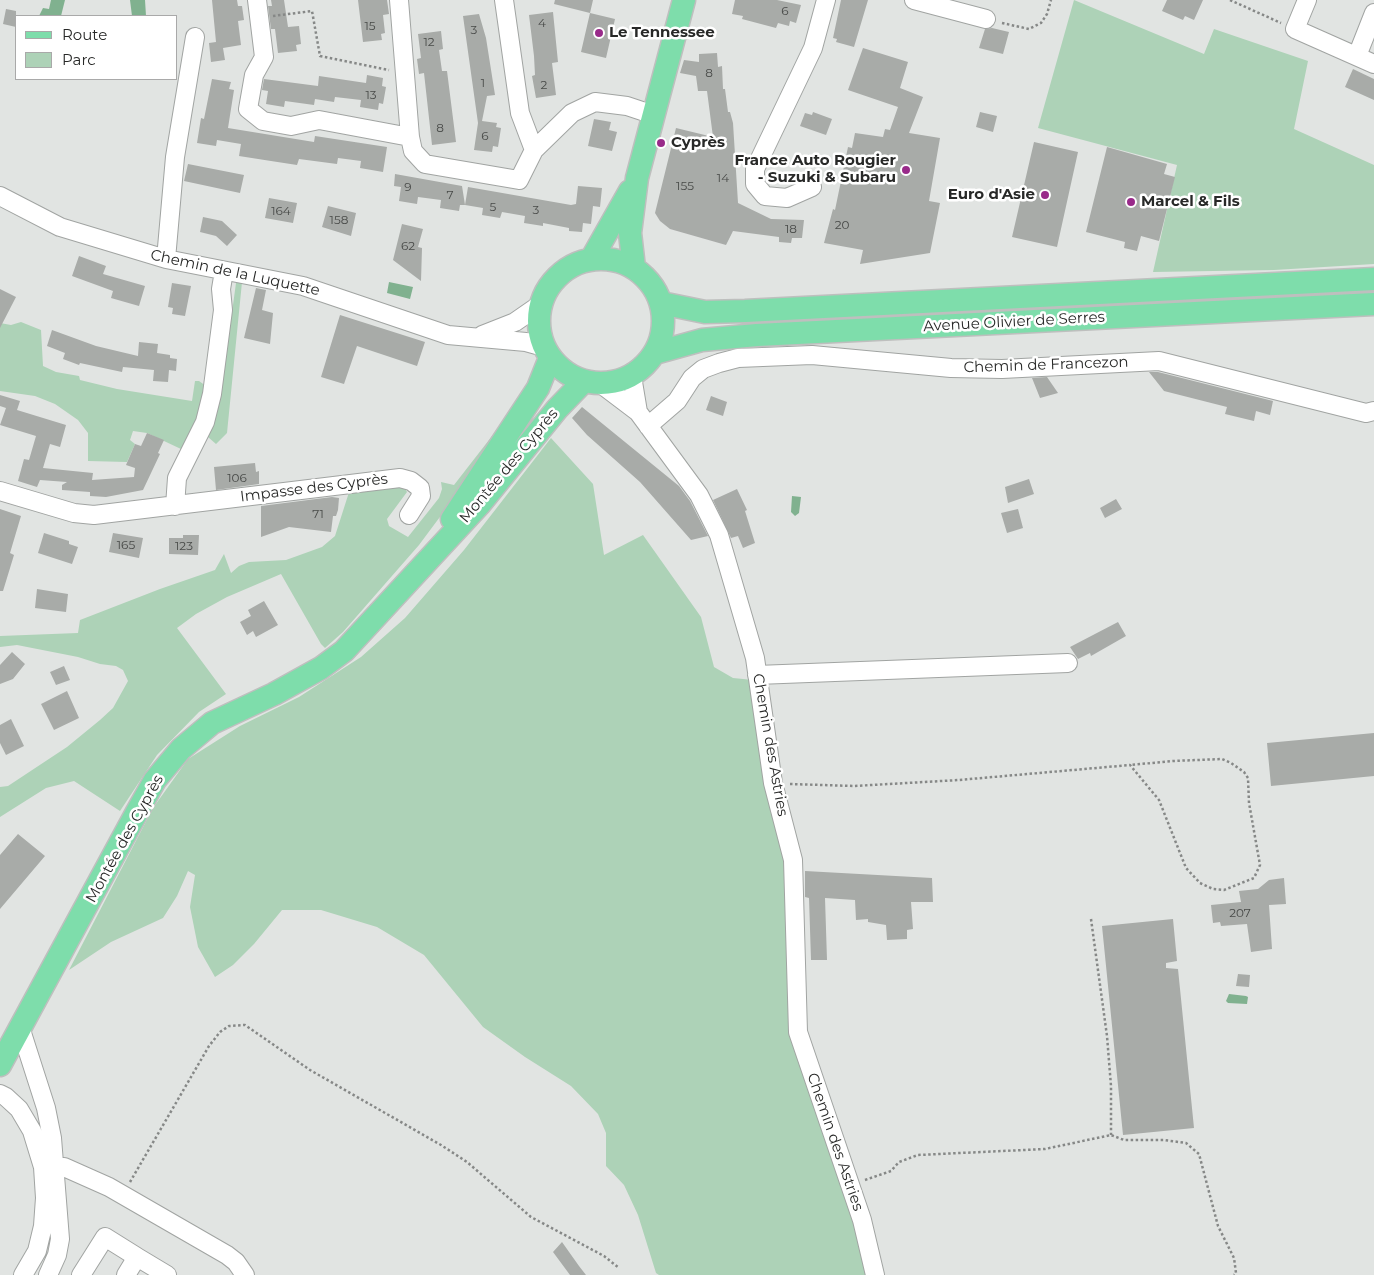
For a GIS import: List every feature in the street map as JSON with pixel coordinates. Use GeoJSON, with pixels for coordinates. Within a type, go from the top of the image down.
{"type":"FeatureCollection","features":[{"type":"Feature","properties":{"kind":"main road"},"geometry":{"type":"LineString","coordinates":[[634,268],[630,233],[637,178],[684,0]]}},
{"type":"Feature","properties":{"kind":"main road"},"geometry":{"type":"LineString","coordinates":[[591,260],[637,178]]}},
{"type":"Feature","properties":{"kind":"main road"},"geometry":{"type":"LineString","coordinates":[[591,260],[613,260],[634,268],[650,283],[661,303],[664,320],[662,337],[656,352],[645,366],[632,376],[617,382],[592,383],[565,373],[547,353],[540,333],[538,318],[541,304],[548,288],[560,274],[574,265],[591,260]]}},
{"type":"Feature","properties":{"kind":"main road","name":"Avenue Olivier de Serres"},"geometry":{"type":"LineString","coordinates":[[661,303],[705,312],[745,312],[1374,279]]}},
{"type":"Feature","properties":{"kind":"main road","name":"Avenue Olivier de Serres"},"geometry":{"type":"LineString","coordinates":[[656,352],[702,340],[757,335],[1374,304]]}},
{"type":"Feature","properties":{"kind":"main road","name":"Montée des Cyprès"},"geometry":{"type":"LineString","coordinates":[[435,550],[461,503],[538,388],[547,353]]}},
{"type":"Feature","properties":{"kind":"main road","name":"Montée des Cyprès"},"geometry":{"type":"LineString","coordinates":[[1,1062],[155,780],[180,749],[212,723],[274,694],[321,668],[344,651],[370,625],[435,550],[479,505],[557,409],[592,383]]}},
{"type":"Feature","properties":{"kind":"street"},"geometry":{"type":"LineString","coordinates":[[257,0],[264,57],[254,75],[248,109],[263,121],[291,126],[319,120],[410,137]]}},
{"type":"Feature","properties":{"kind":"street"},"geometry":{"type":"LineString","coordinates":[[399,0],[410,137],[413,151],[425,164],[518,180],[534,150],[572,113],[595,102],[627,106],[654,115]]}},
{"type":"Feature","properties":{"kind":"street"},"geometry":{"type":"LineString","coordinates":[[504,0],[520,113],[534,150]]}},
{"type":"Feature","properties":{"kind":"street"},"geometry":{"type":"LineString","coordinates":[[812,187],[787,198],[765,196],[755,184],[755,170],[813,48],[826,0]]}},
{"type":"Feature","properties":{"kind":"street"},"geometry":{"type":"LineString","coordinates":[[914,0],[986,19]]}},
{"type":"Feature","properties":{"kind":"street"},"geometry":{"type":"LineString","coordinates":[[1307,0],[1295,29],[1374,64]]}},
{"type":"Feature","properties":{"kind":"street"},"geometry":{"type":"LineString","coordinates":[[1357,56],[1374,13]]}},
{"type":"Feature","properties":{"kind":"street"},"geometry":{"type":"LineString","coordinates":[[166,259],[175,156],[195,37]]}},
{"type":"Feature","properties":{"kind":"street","name":"Chemin de la Luquette"},"geometry":{"type":"LineString","coordinates":[[0,196],[60,227],[166,259],[303,286],[448,335],[526,342],[547,353]]}},
{"type":"Feature","properties":{"kind":"street"},"geometry":{"type":"LineString","coordinates":[[175,506],[177,478],[205,422],[212,394],[223,310],[221,289],[224,271]]}},
{"type":"Feature","properties":{"kind":"street","name":"Chemin de la Luquette"},"geometry":{"type":"LineString","coordinates":[[474,337],[506,327],[541,304]]}},
{"type":"Feature","properties":{"kind":"street","name":"Chemin de Francezon"},"geometry":{"type":"LineString","coordinates":[[643,419],[676,401],[692,378],[702,369],[719,362],[738,358],[805,355],[875,359],[951,368],[1002,369],[1159,361],[1366,413],[1374,411]]}},
{"type":"Feature","properties":{"kind":"street","name":"Chemin des Astries"},"geometry":{"type":"LineString","coordinates":[[632,376],[643,419]]}},
{"type":"Feature","properties":{"kind":"street","name":"Chemin des Astries"},"geometry":{"type":"LineString","coordinates":[[592,383],[643,419],[699,495],[719,535],[755,658],[773,783],[793,860],[798,1032],[862,1220],[875,1275]]}},
{"type":"Feature","properties":{"kind":"street","name":"Impasse des Cyprès"},"geometry":{"type":"LineString","coordinates":[[0,491],[84,515],[175,506],[400,478],[411,481],[420,488],[421,496],[409,515]]}},
{"type":"Feature","properties":{"kind":"street"},"geometry":{"type":"LineString","coordinates":[[758,675],[1068,663]]}},
{"type":"Feature","properties":{"kind":"street"},"geometry":{"type":"LineString","coordinates":[[20,1030],[46,1108],[49,1167],[60,1239],[57,1255],[48,1275]]}},
{"type":"Feature","properties":{"kind":"street"},"geometry":{"type":"LineString","coordinates":[[0,1094],[6,1096],[19,1109],[49,1167],[43,1226],[37,1251],[23,1275]]}},
{"type":"Feature","properties":{"kind":"street"},"geometry":{"type":"LineString","coordinates":[[49,1167],[75,1170],[122,1194],[227,1255],[236,1262],[245,1275]]}},
{"type":"Feature","properties":{"kind":"street"},"geometry":{"type":"LineString","coordinates":[[81,1275],[105,1237],[167,1275]]}},
{"type":"Feature","properties":{"kind":"street"},"geometry":{"type":"LineString","coordinates":[[126,1275],[138,1257]]}},
{"type":"Feature","properties":{"kind":"path"},"geometry":{"type":"LineString","coordinates":[[986,19],[1029,29],[1041,23],[1048,14],[1051,0]]}},
{"type":"Feature","properties":{"kind":"path"},"geometry":{"type":"LineString","coordinates":[[1230,0],[1295,29]]}},
{"type":"Feature","properties":{"kind":"path"},"geometry":{"type":"LineString","coordinates":[[260,18],[312,11],[320,56],[405,74]]}},
{"type":"Feature","properties":{"kind":"path"},"geometry":{"type":"LineString","coordinates":[[773,783],[805,786],[854,786],[1025,776],[1173,761],[1222,759],[1231,762],[1244,772],[1248,778],[1249,803],[1260,865],[1254,878],[1224,890],[1213,889],[1200,883],[1186,868],[1159,800],[1130,766]]}},
{"type":"Feature","properties":{"kind":"path"},"geometry":{"type":"LineString","coordinates":[[1092,919],[1112,1086],[1111,1135]]}},
{"type":"Feature","properties":{"kind":"path"},"geometry":{"type":"LineString","coordinates":[[122,1194],[143,1163],[209,1046],[220,1032],[229,1026],[245,1025],[310,1070],[441,1144],[466,1162],[531,1217],[604,1256],[619,1268]]}},
{"type":"Feature","properties":{"kind":"path"},"geometry":{"type":"LineString","coordinates":[[849,1185],[890,1171],[899,1162],[908,1157],[1045,1149],[1111,1135],[1124,1140],[1164,1140],[1186,1143],[1198,1154],[1218,1226],[1234,1258],[1236,1272],[1234,1275]]}},
{"type":"Feature","properties":{"kind":"green space"},"geometry":{"type":"Polygon","coordinates":[[[1074,0],[1204,54],[1214,29],[1308,61],[1294,129],[1374,165],[1374,264],[1274,270],[1153,272],[1177,165],[1038,128],[1074,0]]]}},
{"type":"Feature","properties":{"kind":"green space"},"geometry":{"type":"Polygon","coordinates":[[[242,282],[227,433],[216,444],[208,437],[220,400],[236,283],[242,282]]]}},
{"type":"Feature","properties":{"kind":"green space"},"geometry":{"type":"Polygon","coordinates":[[[21,322],[41,330],[43,366],[56,372],[79,376],[80,380],[117,389],[192,401],[195,381],[199,381],[206,386],[201,413],[186,445],[181,449],[147,433],[133,431],[130,440],[135,444],[127,462],[88,461],[88,433],[78,420],[55,404],[35,396],[0,391],[0,323],[11,325],[21,322]]]}},
{"type":"Feature","properties":{"kind":"green space"},"geometry":{"type":"Polygon","coordinates":[[[513,409],[460,490],[419,545],[343,632],[325,648],[281,574],[227,597],[196,614],[177,628],[226,694],[199,712],[157,755],[120,811],[74,781],[46,788],[0,817],[0,787],[8,786],[67,747],[100,720],[113,708],[128,681],[123,670],[116,666],[17,645],[0,647],[0,636],[78,633],[80,620],[215,570],[224,554],[231,573],[239,566],[249,562],[286,560],[322,547],[335,536],[351,486],[403,485],[407,492],[387,519],[389,526],[408,537],[439,498],[442,489],[441,482],[454,485],[513,409]]]}},
{"type":"Feature","properties":{"kind":"green space"},"geometry":{"type":"Polygon","coordinates":[[[551,438],[593,484],[604,555],[643,535],[701,617],[714,667],[733,678],[753,680],[785,852],[793,1042],[861,1244],[866,1275],[659,1275],[656,1273],[638,1215],[624,1185],[606,1166],[606,1133],[598,1114],[571,1086],[525,1057],[483,1027],[424,955],[377,927],[321,910],[282,910],[254,944],[233,965],[215,977],[198,947],[190,907],[195,875],[188,871],[177,896],[163,918],[111,942],[69,970],[153,808],[188,759],[240,726],[299,697],[361,657],[405,618],[464,550],[551,438]]]}},
{"type":"Feature","properties":{"kind":"shaded area"},"geometry":{"type":"Polygon","coordinates":[[[51,0],[65,0],[61,15],[40,15],[43,8],[49,9],[51,0]]]}},
{"type":"Feature","properties":{"kind":"shaded area"},"geometry":{"type":"Polygon","coordinates":[[[130,0],[145,0],[146,15],[132,15],[130,0]]]}},
{"type":"Feature","properties":{"kind":"shaded area"},"geometry":{"type":"Polygon","coordinates":[[[389,282],[413,287],[410,299],[387,293],[389,282]]]}},
{"type":"Feature","properties":{"kind":"shaded area"},"geometry":{"type":"Polygon","coordinates":[[[792,496],[801,497],[799,513],[795,516],[791,512],[792,496]]]}},
{"type":"Feature","properties":{"kind":"shaded area"},"geometry":{"type":"Polygon","coordinates":[[[1229,994],[1248,997],[1247,1004],[1228,1003],[1226,1001],[1229,994]]]}},
{"type":"Feature","properties":{"kind":"building"},"geometry":{"type":"Polygon","coordinates":[[[212,0],[237,0],[238,6],[242,6],[244,20],[238,21],[241,45],[223,48],[225,60],[211,62],[209,43],[216,42],[212,0]]]}},
{"type":"Feature","properties":{"kind":"building"},"geometry":{"type":"Polygon","coordinates":[[[271,0],[284,0],[288,27],[299,26],[301,44],[296,45],[297,51],[278,53],[275,29],[271,29],[268,6],[272,6],[271,0]]]}},
{"type":"Feature","properties":{"kind":"building"},"geometry":{"type":"Polygon","coordinates":[[[358,0],[387,0],[389,14],[383,15],[385,33],[381,34],[382,40],[363,42],[358,0]]]}},
{"type":"Feature","properties":{"kind":"building"},"geometry":{"type":"Polygon","coordinates":[[[555,0],[593,0],[590,13],[554,4],[555,0]]]}},
{"type":"Feature","properties":{"kind":"building"},"geometry":{"type":"Polygon","coordinates":[[[735,0],[777,0],[801,5],[796,23],[790,21],[789,26],[778,23],[776,28],[742,19],[743,16],[732,14],[735,0]]]}},
{"type":"Feature","properties":{"kind":"building"},"geometry":{"type":"Polygon","coordinates":[[[841,0],[868,0],[854,47],[836,42],[837,39],[833,38],[841,0]]]}},
{"type":"Feature","properties":{"kind":"building"},"geometry":{"type":"Polygon","coordinates":[[[1167,0],[1203,0],[1194,20],[1185,16],[1183,20],[1162,11],[1167,0]]]}},
{"type":"Feature","properties":{"kind":"building"},"geometry":{"type":"Polygon","coordinates":[[[6,9],[16,11],[15,27],[3,24],[6,9]]]}},
{"type":"Feature","properties":{"kind":"building"},"geometry":{"type":"Polygon","coordinates":[[[553,12],[558,62],[552,63],[556,95],[536,98],[532,76],[535,75],[529,15],[553,12]]]}},
{"type":"Feature","properties":{"kind":"building","name":"Le Tennessee"},"geometry":{"type":"Polygon","coordinates":[[[590,13],[615,19],[606,58],[581,52],[590,13]]]}},
{"type":"Feature","properties":{"kind":"building"},"geometry":{"type":"Polygon","coordinates":[[[479,14],[486,38],[495,95],[487,96],[482,121],[497,123],[496,127],[501,128],[498,147],[493,146],[492,152],[474,150],[478,123],[463,16],[479,14]]]}},
{"type":"Feature","properties":{"kind":"building"},"geometry":{"type":"Polygon","coordinates":[[[992,28],[1009,32],[1003,54],[979,48],[985,29],[992,28]]]}},
{"type":"Feature","properties":{"kind":"building"},"geometry":{"type":"Polygon","coordinates":[[[441,31],[443,49],[439,50],[442,71],[447,71],[456,142],[432,145],[424,73],[419,74],[417,59],[421,58],[418,34],[441,31]]]}},
{"type":"Feature","properties":{"kind":"building"},"geometry":{"type":"Polygon","coordinates":[[[863,48],[908,62],[900,88],[923,97],[909,133],[940,138],[929,201],[940,203],[930,253],[860,264],[863,250],[824,243],[833,209],[835,210],[848,147],[852,148],[855,133],[883,137],[885,129],[890,130],[898,107],[848,90],[863,48]]]}},
{"type":"Feature","properties":{"kind":"building"},"geometry":{"type":"Polygon","coordinates":[[[717,53],[718,67],[722,66],[723,89],[725,89],[728,112],[730,112],[733,123],[738,203],[771,219],[804,220],[802,238],[792,238],[791,243],[779,242],[779,237],[733,231],[726,245],[670,229],[660,221],[655,213],[676,128],[713,137],[707,91],[698,91],[696,76],[680,73],[684,60],[699,62],[699,54],[717,53]]]}},
{"type":"Feature","properties":{"kind":"building"},"geometry":{"type":"Polygon","coordinates":[[[1353,69],[1374,79],[1374,100],[1345,87],[1353,69]]]}},
{"type":"Feature","properties":{"kind":"building"},"geometry":{"type":"Polygon","coordinates":[[[367,75],[383,78],[382,86],[386,87],[383,104],[379,103],[378,110],[360,107],[361,100],[335,97],[334,102],[315,99],[314,105],[285,101],[284,107],[266,104],[268,91],[262,90],[264,79],[318,86],[319,76],[366,83],[367,75]]]}},
{"type":"Feature","properties":{"kind":"building"},"geometry":{"type":"Polygon","coordinates":[[[212,79],[231,82],[229,89],[234,90],[228,128],[314,142],[315,136],[387,147],[383,172],[360,168],[361,161],[338,158],[337,164],[299,159],[297,165],[239,156],[241,144],[217,140],[216,146],[197,143],[201,118],[204,119],[212,79]]]}},
{"type":"Feature","properties":{"kind":"building"},"geometry":{"type":"Polygon","coordinates":[[[813,112],[832,119],[826,135],[800,126],[805,113],[812,115],[813,112]]]}},
{"type":"Feature","properties":{"kind":"building"},"geometry":{"type":"Polygon","coordinates":[[[980,112],[997,116],[993,132],[976,127],[980,112]]]}},
{"type":"Feature","properties":{"kind":"building"},"geometry":{"type":"Polygon","coordinates":[[[594,119],[611,122],[609,130],[617,132],[612,151],[588,146],[594,119]]]}},
{"type":"Feature","properties":{"kind":"building","name":"Euro d'Asie"},"geometry":{"type":"Polygon","coordinates":[[[1034,142],[1078,152],[1057,247],[1012,237],[1034,142]]]}},
{"type":"Feature","properties":{"kind":"building","name":"Marcel & Fils"},"geometry":{"type":"Polygon","coordinates":[[[1107,147],[1167,164],[1164,174],[1175,177],[1159,241],[1141,236],[1137,251],[1124,248],[1125,242],[1086,232],[1107,147]]]}},
{"type":"Feature","properties":{"kind":"building"},"geometry":{"type":"Polygon","coordinates":[[[188,164],[244,175],[240,193],[184,181],[188,164]]]}},
{"type":"Feature","properties":{"kind":"building"},"geometry":{"type":"Polygon","coordinates":[[[395,174],[462,186],[465,205],[460,205],[459,211],[440,208],[441,200],[418,197],[417,204],[399,201],[401,187],[394,186],[395,174]]]}},
{"type":"Feature","properties":{"kind":"building"},"geometry":{"type":"Polygon","coordinates":[[[578,186],[602,188],[600,207],[593,206],[591,224],[583,223],[582,232],[569,231],[569,228],[543,223],[543,226],[524,223],[525,216],[502,212],[500,218],[482,215],[483,208],[465,205],[468,187],[571,205],[576,204],[578,186]]]}},
{"type":"Feature","properties":{"kind":"building"},"geometry":{"type":"Polygon","coordinates":[[[269,198],[297,203],[293,223],[265,218],[269,198]]]}},
{"type":"Feature","properties":{"kind":"building"},"geometry":{"type":"Polygon","coordinates":[[[328,206],[356,213],[351,236],[322,227],[328,206]]]}},
{"type":"Feature","properties":{"kind":"building"},"geometry":{"type":"Polygon","coordinates":[[[203,217],[222,221],[237,235],[227,246],[216,236],[200,232],[203,217]]]}},
{"type":"Feature","properties":{"kind":"building"},"geometry":{"type":"Polygon","coordinates":[[[402,224],[423,229],[418,247],[422,248],[421,281],[393,260],[402,224]]]}},
{"type":"Feature","properties":{"kind":"building"},"geometry":{"type":"Polygon","coordinates":[[[79,256],[106,266],[103,274],[145,286],[139,306],[111,298],[113,291],[72,276],[79,256]]]}},
{"type":"Feature","properties":{"kind":"building"},"geometry":{"type":"Polygon","coordinates":[[[172,283],[191,286],[185,316],[172,314],[173,308],[168,307],[172,283]]]}},
{"type":"Feature","properties":{"kind":"building"},"geometry":{"type":"Polygon","coordinates":[[[256,288],[266,290],[262,310],[273,313],[270,344],[244,338],[256,288]]]}},
{"type":"Feature","properties":{"kind":"building"},"geometry":{"type":"Polygon","coordinates":[[[0,289],[16,297],[0,328],[0,289]]]}},
{"type":"Feature","properties":{"kind":"building"},"geometry":{"type":"Polygon","coordinates":[[[340,315],[425,342],[417,366],[357,346],[344,384],[321,377],[340,315]]]}},
{"type":"Feature","properties":{"kind":"building"},"geometry":{"type":"Polygon","coordinates":[[[52,330],[96,346],[138,356],[139,342],[158,344],[157,353],[170,355],[170,358],[177,359],[176,371],[169,370],[168,382],[153,381],[154,370],[123,367],[122,372],[80,363],[79,365],[63,359],[65,353],[47,346],[52,330]]]}},
{"type":"Feature","properties":{"kind":"building"},"geometry":{"type":"Polygon","coordinates":[[[1149,372],[1158,372],[1273,401],[1270,415],[1256,411],[1254,421],[1225,414],[1227,407],[1164,391],[1149,372]]]}},
{"type":"Feature","properties":{"kind":"building"},"geometry":{"type":"Polygon","coordinates":[[[1047,377],[1058,393],[1040,398],[1032,378],[1047,377]]]}},
{"type":"Feature","properties":{"kind":"building"},"geometry":{"type":"Polygon","coordinates":[[[0,395],[20,401],[17,410],[66,425],[60,447],[50,444],[43,468],[93,473],[92,480],[134,477],[135,468],[126,465],[135,444],[141,446],[147,433],[164,440],[158,453],[160,454],[143,490],[106,497],[90,496],[90,492],[62,490],[62,485],[67,482],[40,480],[37,487],[18,481],[24,459],[29,460],[36,436],[0,425],[6,408],[0,406],[0,395]]]}},
{"type":"Feature","properties":{"kind":"building"},"geometry":{"type":"Polygon","coordinates":[[[711,396],[727,402],[723,416],[706,410],[711,396]]]}},
{"type":"Feature","properties":{"kind":"building"},"geometry":{"type":"Polygon","coordinates":[[[582,407],[679,486],[690,501],[708,536],[691,540],[640,482],[587,435],[572,418],[582,407]]]}},
{"type":"Feature","properties":{"kind":"building"},"geometry":{"type":"Polygon","coordinates":[[[255,463],[256,472],[259,471],[259,484],[216,490],[214,467],[255,463]]]}},
{"type":"Feature","properties":{"kind":"building"},"geometry":{"type":"Polygon","coordinates":[[[1029,479],[1034,494],[1008,503],[1005,487],[1029,479]]]}},
{"type":"Feature","properties":{"kind":"building"},"geometry":{"type":"Polygon","coordinates":[[[737,489],[747,510],[745,511],[755,543],[743,548],[738,536],[731,538],[713,500],[737,489]]]}},
{"type":"Feature","properties":{"kind":"building"},"geometry":{"type":"Polygon","coordinates":[[[332,497],[339,498],[338,510],[336,516],[333,516],[331,532],[289,527],[261,537],[261,506],[332,497]]]}},
{"type":"Feature","properties":{"kind":"building"},"geometry":{"type":"Polygon","coordinates":[[[1116,499],[1122,509],[1105,518],[1100,508],[1116,499]]]}},
{"type":"Feature","properties":{"kind":"building"},"geometry":{"type":"Polygon","coordinates":[[[0,509],[21,516],[10,553],[14,555],[3,591],[0,591],[0,509]]]}},
{"type":"Feature","properties":{"kind":"building"},"geometry":{"type":"Polygon","coordinates":[[[1018,509],[1023,528],[1007,533],[1001,513],[1018,509]]]}},
{"type":"Feature","properties":{"kind":"building"},"geometry":{"type":"Polygon","coordinates":[[[44,533],[69,541],[69,544],[78,547],[72,564],[38,553],[44,533]]]}},
{"type":"Feature","properties":{"kind":"building"},"geometry":{"type":"Polygon","coordinates":[[[113,533],[143,538],[139,558],[109,552],[113,533]]]}},
{"type":"Feature","properties":{"kind":"building"},"geometry":{"type":"Polygon","coordinates":[[[183,535],[199,535],[198,555],[169,554],[169,538],[183,538],[183,535]]]}},
{"type":"Feature","properties":{"kind":"building"},"geometry":{"type":"Polygon","coordinates":[[[37,589],[68,594],[66,612],[35,608],[37,589]]]}},
{"type":"Feature","properties":{"kind":"building"},"geometry":{"type":"Polygon","coordinates":[[[264,601],[278,625],[256,637],[253,631],[247,635],[240,622],[251,616],[248,610],[264,601]]]}},
{"type":"Feature","properties":{"kind":"building"},"geometry":{"type":"Polygon","coordinates":[[[1118,622],[1126,636],[1091,656],[1090,653],[1078,659],[1070,647],[1118,622]]]}},
{"type":"Feature","properties":{"kind":"building"},"geometry":{"type":"Polygon","coordinates":[[[12,652],[25,664],[13,679],[0,684],[0,665],[12,652]]]}},
{"type":"Feature","properties":{"kind":"building"},"geometry":{"type":"Polygon","coordinates":[[[64,666],[70,680],[56,685],[50,672],[64,666]]]}},
{"type":"Feature","properties":{"kind":"building"},"geometry":{"type":"Polygon","coordinates":[[[67,691],[79,718],[54,730],[41,704],[67,691]]]}},
{"type":"Feature","properties":{"kind":"building"},"geometry":{"type":"Polygon","coordinates":[[[11,719],[24,746],[6,755],[0,743],[0,725],[11,719]]]}},
{"type":"Feature","properties":{"kind":"building"},"geometry":{"type":"Polygon","coordinates":[[[1374,733],[1374,776],[1271,786],[1267,743],[1374,733]]]}},
{"type":"Feature","properties":{"kind":"building"},"geometry":{"type":"Polygon","coordinates":[[[18,834],[45,856],[0,909],[0,855],[18,834]]]}},
{"type":"Feature","properties":{"kind":"building"},"geometry":{"type":"Polygon","coordinates":[[[805,871],[932,878],[933,902],[911,902],[913,929],[907,930],[907,939],[887,940],[886,925],[868,922],[868,919],[856,920],[855,900],[825,898],[827,960],[811,960],[809,898],[805,897],[805,871]]]}},
{"type":"Feature","properties":{"kind":"building"},"geometry":{"type":"Polygon","coordinates":[[[1284,878],[1286,904],[1269,905],[1272,949],[1251,952],[1247,924],[1221,926],[1220,922],[1213,923],[1211,905],[1241,902],[1239,891],[1258,889],[1269,880],[1284,878]]]}},
{"type":"Feature","properties":{"kind":"building"},"geometry":{"type":"Polygon","coordinates":[[[1173,919],[1177,961],[1166,963],[1166,968],[1178,969],[1194,1128],[1123,1135],[1102,926],[1173,919]]]}},
{"type":"Feature","properties":{"kind":"building"},"geometry":{"type":"Polygon","coordinates":[[[1238,974],[1250,975],[1249,987],[1236,986],[1238,974]]]}},
{"type":"Feature","properties":{"kind":"building"},"geometry":{"type":"Polygon","coordinates":[[[562,1242],[586,1275],[570,1275],[553,1252],[562,1242]]]}},
{"type":"Feature","properties":{"kind":"place","name":"Le Tennessee"},"geometry":{"type":"Point","coordinates":[599,33]}},
{"type":"Feature","properties":{"kind":"place","name":"Cyprès"},"geometry":{"type":"Point","coordinates":[661,143]}},
{"type":"Feature","properties":{"kind":"place","name":"France Auto Rougier - Suzuki & Subaru"},"geometry":{"type":"Point","coordinates":[906,170]}},
{"type":"Feature","properties":{"kind":"place","name":"Euro d'Asie"},"geometry":{"type":"Point","coordinates":[1045,195]}},
{"type":"Feature","properties":{"kind":"place","name":"Marcel & Fils"},"geometry":{"type":"Point","coordinates":[1131,202]}}]}
